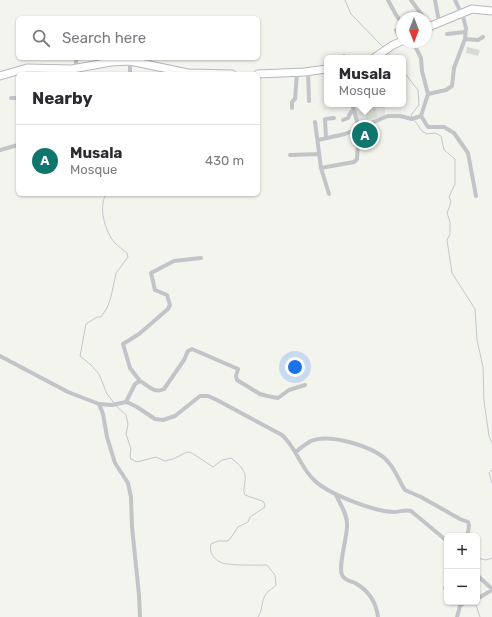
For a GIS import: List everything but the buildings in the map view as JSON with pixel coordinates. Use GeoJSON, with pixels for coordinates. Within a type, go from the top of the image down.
{"type":"FeatureCollection","features":[{"type":"Feature","properties":{"kind":"main road"},"geometry":{"type":"LineString","coordinates":[[432,24],[475,9],[492,11]]}},
{"type":"Feature","properties":{"kind":"main road"},"geometry":{"type":"LineString","coordinates":[[379,55],[396,44]]}},
{"type":"Feature","properties":{"kind":"main road"},"geometry":{"type":"LineString","coordinates":[[26,71],[53,71],[111,62],[140,60],[149,61],[169,69],[188,72]]}},
{"type":"Feature","properties":{"kind":"main road"},"geometry":{"type":"LineString","coordinates":[[260,74],[297,73],[324,69]]}},
{"type":"Feature","properties":{"kind":"main road"},"geometry":{"type":"LineString","coordinates":[[0,76],[16,73]]}},
{"type":"Feature","properties":{"kind":"street"},"geometry":{"type":"LineString","coordinates":[[388,0],[396,16]]}},
{"type":"Feature","properties":{"kind":"street"},"geometry":{"type":"LineString","coordinates":[[411,0],[420,12]]}},
{"type":"Feature","properties":{"kind":"street"},"geometry":{"type":"LineString","coordinates":[[435,0],[439,22]]}},
{"type":"Feature","properties":{"kind":"street"},"geometry":{"type":"LineString","coordinates":[[428,94],[450,88],[454,68],[465,40],[466,28],[455,0]]}},
{"type":"Feature","properties":{"kind":"street"},"geometry":{"type":"LineString","coordinates":[[447,34],[465,32]]}},
{"type":"Feature","properties":{"kind":"street"},"geometry":{"type":"LineString","coordinates":[[465,40],[478,40],[483,37]]}},
{"type":"Feature","properties":{"kind":"street"},"geometry":{"type":"LineString","coordinates":[[416,48],[421,58],[422,71],[428,94],[421,116]]}},
{"type":"Feature","properties":{"kind":"street"},"geometry":{"type":"LineString","coordinates":[[76,60],[76,68]]}},
{"type":"Feature","properties":{"kind":"street"},"geometry":{"type":"LineString","coordinates":[[130,61],[130,72]]}},
{"type":"Feature","properties":{"kind":"street"},"geometry":{"type":"LineString","coordinates":[[308,72],[308,101]]}},
{"type":"Feature","properties":{"kind":"street"},"geometry":{"type":"LineString","coordinates":[[292,108],[292,102],[295,99],[297,73]]}},
{"type":"Feature","properties":{"kind":"street"},"geometry":{"type":"LineString","coordinates":[[11,98],[16,98]]}},
{"type":"Feature","properties":{"kind":"street"},"geometry":{"type":"LineString","coordinates":[[321,168],[356,161],[358,155],[359,128],[353,107]]}},
{"type":"Feature","properties":{"kind":"street"},"geometry":{"type":"LineString","coordinates":[[343,120],[348,118],[354,111]]}},
{"type":"Feature","properties":{"kind":"street"},"geometry":{"type":"LineString","coordinates":[[318,140],[345,134],[388,116],[413,118],[421,116]]}},
{"type":"Feature","properties":{"kind":"street"},"geometry":{"type":"LineString","coordinates":[[421,116],[428,127],[444,128],[454,133],[468,153],[476,196]]}},
{"type":"Feature","properties":{"kind":"street"},"geometry":{"type":"LineString","coordinates":[[326,138],[325,119],[334,118]]}},
{"type":"Feature","properties":{"kind":"street"},"geometry":{"type":"LineString","coordinates":[[315,122],[321,168],[329,194]]}},
{"type":"Feature","properties":{"kind":"street"},"geometry":{"type":"LineString","coordinates":[[0,150],[16,146]]}},
{"type":"Feature","properties":{"kind":"street"},"geometry":{"type":"LineString","coordinates":[[290,155],[319,154]]}},
{"type":"Feature","properties":{"kind":"street"},"geometry":{"type":"LineString","coordinates":[[201,258],[174,261],[151,273],[155,290],[167,295],[170,305],[168,309],[139,334],[123,344],[130,368],[140,381],[152,389],[162,390],[178,370],[188,351],[192,349],[238,369],[236,376],[237,380],[267,396],[278,398],[289,390],[305,386]]}},
{"type":"Feature","properties":{"kind":"street"},"geometry":{"type":"LineString","coordinates":[[0,356],[68,392],[99,404],[115,405],[126,402],[155,419],[163,420],[175,416],[200,396],[208,396],[282,435],[289,441],[313,479],[336,495],[393,512],[406,510],[412,511],[444,538]]}},
{"type":"Feature","properties":{"kind":"street"},"geometry":{"type":"LineString","coordinates":[[126,402],[135,384],[140,381]]}},
{"type":"Feature","properties":{"kind":"street"},"geometry":{"type":"LineString","coordinates":[[99,404],[115,462],[128,483],[130,490],[140,617]]}},
{"type":"Feature","properties":{"kind":"street"},"geometry":{"type":"LineString","coordinates":[[296,452],[312,441],[330,439],[347,442],[375,452],[389,462],[405,490],[468,522],[468,533]]}},
{"type":"Feature","properties":{"kind":"street"},"geometry":{"type":"LineString","coordinates":[[336,495],[347,519],[347,530],[341,572],[342,576],[362,588],[368,594],[377,610],[378,617]]}},
{"type":"Feature","properties":{"kind":"street"},"geometry":{"type":"LineString","coordinates":[[480,578],[492,590],[480,597]]}},
{"type":"Feature","properties":{"kind":"street"},"geometry":{"type":"LineString","coordinates":[[456,617],[461,605]]}},
{"type":"Feature","properties":{"kind":"shaded area"},"geometry":{"type":"Polygon","coordinates":[[[467,47],[480,50],[478,56],[466,53],[467,47]]]}},
{"type":"Feature","properties":{"kind":"shaded area"},"geometry":{"type":"Polygon","coordinates":[[[351,107],[385,107],[385,116],[357,128],[351,107]]]}},
{"type":"Feature","properties":{"kind":"shaded area"},"geometry":{"type":"Polygon","coordinates":[[[365,107],[376,107],[377,118],[366,119],[365,107]]]}},
{"type":"Feature","properties":{"kind":"waterway"},"geometry":{"type":"LineString","coordinates":[[345,0],[351,14],[383,47]]}},
{"type":"Feature","properties":{"kind":"waterway"},"geometry":{"type":"LineString","coordinates":[[387,52],[390,55]]}},
{"type":"Feature","properties":{"kind":"waterway"},"geometry":{"type":"LineString","coordinates":[[406,75],[418,90],[419,105],[411,115],[413,118]]}},
{"type":"Feature","properties":{"kind":"waterway"},"geometry":{"type":"LineString","coordinates":[[415,121],[422,131],[427,134],[435,133],[441,136],[444,150],[455,159],[455,184],[449,197],[451,201],[447,213],[450,222],[450,234],[447,240],[452,273],[475,309],[477,340],[483,367],[484,401],[489,436],[492,443]]}},
{"type":"Feature","properties":{"kind":"waterway"},"geometry":{"type":"LineString","coordinates":[[105,196],[103,212],[108,233],[116,244],[127,253],[128,257],[116,273],[107,308],[101,317],[97,317],[86,324],[80,356],[99,374],[107,394],[114,403]]}},
{"type":"Feature","properties":{"kind":"waterway"},"geometry":{"type":"LineString","coordinates":[[116,406],[126,415],[128,424],[126,434],[131,449],[130,456],[131,459],[137,462],[156,457],[165,461],[187,452],[192,453],[213,467],[222,460],[231,458],[242,468],[245,474],[245,495],[264,502],[265,507],[250,517],[248,522],[238,527],[228,541],[218,541],[211,544],[211,552],[218,561],[223,563],[235,565],[267,565],[275,575],[276,585],[268,591],[264,597],[258,617]]}},
{"type":"Feature","properties":{"kind":"waterway"},"geometry":{"type":"LineString","coordinates":[[492,470],[489,473],[492,483]]}},
{"type":"Feature","properties":{"kind":"waterway"},"geometry":{"type":"LineString","coordinates":[[480,559],[486,560],[492,558]]}},
{"type":"Feature","properties":{"kind":"waterway"},"geometry":{"type":"LineString","coordinates":[[476,605],[480,617]]}},
{"type":"Feature","properties":{"kind":"place","name":"Musala"},"geometry":{"type":"Point","coordinates":[365,135]}}]}
